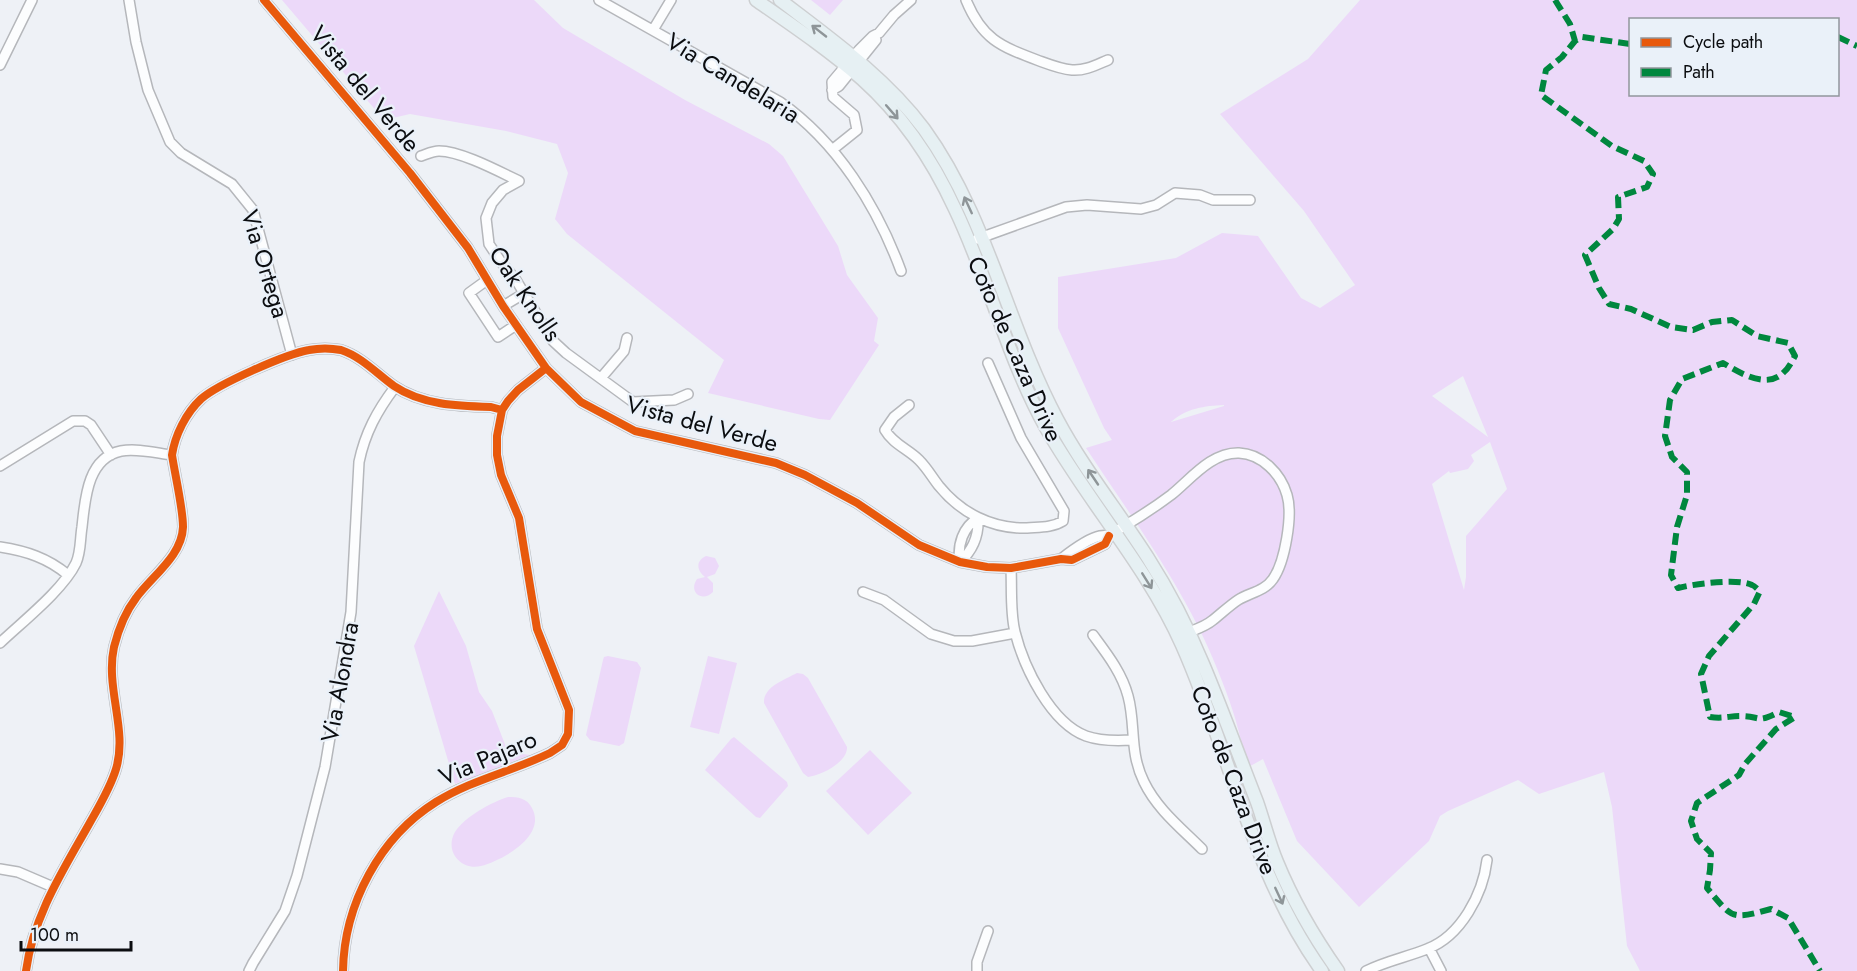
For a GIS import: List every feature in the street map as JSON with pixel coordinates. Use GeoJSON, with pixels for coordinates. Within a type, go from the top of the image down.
{"type":"FeatureCollection","features":[{"type":"Feature","properties":{"kind":"main road","name":"Coto de Caza Drive"},"geometry":{"type":"LineString","coordinates":[[756,0],[889,88],[923,128],[950,171],[982,237],[1040,386],[1058,422],[1083,463],[1117,531],[1149,559],[1189,632],[1220,704],[1266,826],[1276,860],[1308,926],[1338,971]]}},
{"type":"Feature","properties":{"kind":"main road","name":"Coto de Caza Drive"},"geometry":{"type":"LineString","coordinates":[[780,0],[852,64],[920,147],[946,191],[1043,423],[1117,531],[1165,609],[1182,645],[1265,866],[1283,906],[1322,971]]}},
{"type":"Feature","properties":{"kind":"street"},"geometry":{"type":"LineString","coordinates":[[0,65],[32,0]]}},
{"type":"Feature","properties":{"kind":"street","name":"Via Ortega"},"geometry":{"type":"LineString","coordinates":[[129,0],[136,42],[148,90],[170,142],[181,153],[232,184],[253,210],[292,355]]}},
{"type":"Feature","properties":{"kind":"street","name":"Vista del Verde"},"geometry":{"type":"LineString","coordinates":[[264,0],[410,173],[468,249],[503,306],[546,368],[581,402],[635,431],[776,463],[805,475],[857,503],[919,545],[960,562],[987,567],[1011,568],[1061,559],[1100,536],[1117,531],[1171,495],[1206,465],[1224,455],[1250,454],[1266,463],[1281,480],[1288,497],[1288,528],[1281,563],[1272,581],[1254,593],[1239,599],[1212,621],[1189,632]]}},
{"type":"Feature","properties":{"kind":"street","name":"Via Candelaria"},"geometry":{"type":"LineString","coordinates":[[599,0],[780,102],[802,117],[832,150],[873,210],[890,241],[901,271]]}},
{"type":"Feature","properties":{"kind":"street"},"geometry":{"type":"LineString","coordinates":[[653,30],[671,0]]}},
{"type":"Feature","properties":{"kind":"street"},"geometry":{"type":"LineString","coordinates":[[832,150],[856,130],[854,115],[833,98],[832,82],[877,39],[879,33],[894,15],[911,0]]}},
{"type":"Feature","properties":{"kind":"street"},"geometry":{"type":"LineString","coordinates":[[966,0],[974,18],[996,43],[1054,66],[1073,70],[1090,68],[1108,60]]}},
{"type":"Feature","properties":{"kind":"street","name":"Oak Knolls"},"geometry":{"type":"LineString","coordinates":[[421,156],[437,150],[448,152],[490,166],[519,181],[504,190],[492,203],[486,218],[489,244],[525,293],[553,341],[566,353],[633,402],[674,400],[688,394]]}},
{"type":"Feature","properties":{"kind":"street"},"geometry":{"type":"LineString","coordinates":[[969,242],[1066,207],[1087,205],[1141,209],[1156,205],[1175,193],[1200,195],[1214,200],[1250,200]]}},
{"type":"Feature","properties":{"kind":"street"},"geometry":{"type":"LineString","coordinates":[[487,280],[469,292],[498,337],[516,325]]}},
{"type":"Feature","properties":{"kind":"street"},"geometry":{"type":"LineString","coordinates":[[503,306],[525,293]]}},
{"type":"Feature","properties":{"kind":"street"},"geometry":{"type":"LineString","coordinates":[[601,378],[624,351],[627,338]]}},
{"type":"Feature","properties":{"kind":"street"},"geometry":{"type":"LineString","coordinates":[[26,971],[29,949],[36,927],[53,887],[107,792],[117,768],[119,747],[112,690],[114,647],[125,616],[136,598],[172,557],[180,542],[183,527],[171,455],[184,421],[200,400],[211,391],[231,381],[309,350],[340,350],[356,356],[395,387],[420,401],[502,410],[518,390],[546,368]]}},
{"type":"Feature","properties":{"kind":"street"},"geometry":{"type":"LineString","coordinates":[[909,405],[894,417],[885,430],[890,440],[918,459],[952,501],[966,512],[978,518],[1013,528],[1050,527],[1063,521],[1064,516],[1059,501],[1012,422],[988,363]]}},
{"type":"Feature","properties":{"kind":"street","name":"Via Alondra"},"geometry":{"type":"LineString","coordinates":[[249,971],[285,911],[297,876],[325,767],[351,612],[359,462],[363,443],[375,415],[395,387]]}},
{"type":"Feature","properties":{"kind":"street","name":"Via Pajaro"},"geometry":{"type":"LineString","coordinates":[[343,971],[348,932],[355,903],[364,881],[396,836],[416,816],[438,801],[550,753],[562,745],[568,734],[569,710],[537,629],[519,518],[501,475],[497,436],[502,410]]}},
{"type":"Feature","properties":{"kind":"street"},"geometry":{"type":"LineString","coordinates":[[0,466],[73,421],[85,421],[91,425],[111,455]]}},
{"type":"Feature","properties":{"kind":"street"},"geometry":{"type":"LineString","coordinates":[[0,643],[59,586],[77,560],[87,487],[93,472],[111,455],[120,452],[171,455]]}},
{"type":"Feature","properties":{"kind":"street"},"geometry":{"type":"LineString","coordinates":[[960,562],[958,550],[968,524],[978,518]]}},
{"type":"Feature","properties":{"kind":"street"},"geometry":{"type":"LineString","coordinates":[[0,547],[35,555],[57,566],[68,575]]}},
{"type":"Feature","properties":{"kind":"street"},"geometry":{"type":"LineString","coordinates":[[1011,568],[1015,633],[1037,686],[1048,705],[1061,720],[1086,736],[1117,741],[1132,740]]}},
{"type":"Feature","properties":{"kind":"street"},"geometry":{"type":"LineString","coordinates":[[863,592],[884,600],[931,634],[954,641],[972,641],[1015,633]]}},
{"type":"Feature","properties":{"kind":"street"},"geometry":{"type":"LineString","coordinates":[[1094,635],[1123,680],[1130,707],[1132,740],[1144,781],[1166,814],[1202,849]]}},
{"type":"Feature","properties":{"kind":"street"},"geometry":{"type":"LineString","coordinates":[[1366,971],[1429,948],[1446,938],[1465,919],[1486,870],[1487,860]]}},
{"type":"Feature","properties":{"kind":"street"},"geometry":{"type":"LineString","coordinates":[[0,869],[18,872],[53,887]]}},
{"type":"Feature","properties":{"kind":"street"},"geometry":{"type":"LineString","coordinates":[[977,971],[977,962],[988,931]]}},
{"type":"Feature","properties":{"kind":"street"},"geometry":{"type":"LineString","coordinates":[[1429,948],[1441,971]]}},
{"type":"Feature","properties":{"kind":"shaded area"},"geometry":{"type":"Polygon","coordinates":[[[282,0],[534,0],[563,28],[685,100],[769,144],[783,156],[838,246],[847,275],[878,318],[874,341],[879,345],[830,420],[708,393],[724,360],[567,234],[555,219],[568,173],[557,144],[506,131],[410,114],[384,120],[282,0]]]}},
{"type":"Feature","properties":{"kind":"shaded area"},"geometry":{"type":"Polygon","coordinates":[[[811,0],[843,0],[830,15],[811,0]]]}},
{"type":"Feature","properties":{"kind":"shaded area"},"geometry":{"type":"Polygon","coordinates":[[[1360,0],[1857,0],[1857,971],[1640,971],[1627,946],[1612,807],[1604,772],[1539,794],[1518,780],[1448,811],[1440,816],[1429,841],[1359,907],[1297,841],[1263,759],[1245,769],[1240,735],[1230,702],[1209,649],[1194,619],[1143,532],[1086,448],[1112,440],[1104,428],[1058,328],[1058,277],[1176,258],[1222,233],[1258,236],[1301,298],[1320,308],[1355,285],[1304,211],[1220,114],[1308,59],[1360,0]],[[1463,376],[1432,396],[1488,437],[1463,376]],[[1224,406],[1190,411],[1171,422],[1224,406]],[[1490,442],[1471,455],[1474,461],[1468,469],[1450,473],[1449,471],[1432,484],[1464,590],[1466,536],[1507,489],[1490,442]]]}},
{"type":"Feature","properties":{"kind":"shaded area"},"geometry":{"type":"Polygon","coordinates":[[[706,556],[715,558],[719,566],[715,574],[707,577],[713,583],[713,592],[701,596],[695,592],[694,588],[697,579],[705,577],[698,566],[702,558],[706,556]]]}},
{"type":"Feature","properties":{"kind":"shaded area"},"geometry":{"type":"Polygon","coordinates":[[[439,591],[466,646],[479,692],[492,711],[508,752],[530,755],[455,784],[414,646],[439,591]]]}},
{"type":"Feature","properties":{"kind":"shaded area"},"geometry":{"type":"Polygon","coordinates":[[[608,656],[637,662],[641,668],[624,743],[619,746],[590,740],[586,735],[603,660],[608,656]]]}},
{"type":"Feature","properties":{"kind":"shaded area"},"geometry":{"type":"Polygon","coordinates":[[[708,656],[737,663],[719,734],[690,727],[708,656]]]}},
{"type":"Feature","properties":{"kind":"shaded area"},"geometry":{"type":"Polygon","coordinates":[[[797,673],[808,678],[847,747],[839,763],[827,771],[808,777],[803,773],[764,703],[771,688],[797,673]]]}},
{"type":"Feature","properties":{"kind":"shaded area"},"geometry":{"type":"Polygon","coordinates":[[[734,737],[787,782],[788,786],[760,818],[756,817],[705,770],[734,737]]]}},
{"type":"Feature","properties":{"kind":"shaded area"},"geometry":{"type":"Polygon","coordinates":[[[870,750],[912,793],[868,835],[826,791],[870,750]]]}},
{"type":"Feature","properties":{"kind":"shaded area"},"geometry":{"type":"Polygon","coordinates":[[[508,797],[522,799],[532,808],[535,818],[528,837],[511,852],[490,863],[474,867],[461,862],[456,858],[452,846],[452,839],[459,826],[494,802],[508,797]]]}},
{"type":"Feature","properties":{"kind":"marked path"},"geometry":{"type":"LineString","coordinates":[[1555,0],[1570,24],[1575,41]]}},
{"type":"Feature","properties":{"kind":"marked path"},"geometry":{"type":"LineString","coordinates":[[1629,44],[1582,37],[1575,41],[1562,57],[1546,70],[1541,95],[1612,146],[1644,161],[1653,174],[1647,187],[1618,197],[1619,219],[1613,229],[1585,255],[1599,288],[1609,304],[1631,309],[1671,327],[1693,330],[1712,322],[1732,320],[1757,336],[1788,343],[1795,356],[1786,370],[1770,380],[1753,378],[1723,363],[1682,379],[1670,400],[1665,436],[1672,457],[1687,472],[1687,495],[1677,527],[1671,575],[1678,588],[1705,583],[1737,582],[1752,585],[1760,591],[1754,604],[1709,656],[1701,674],[1710,717],[1747,716],[1762,719],[1779,712],[1795,717],[1776,729],[1745,764],[1739,775],[1697,803],[1691,821],[1697,839],[1711,853],[1707,888],[1722,906],[1734,914],[1748,915],[1771,909],[1788,918],[1820,971]]}},
{"type":"Feature","properties":{"kind":"marked path"},"geometry":{"type":"LineString","coordinates":[[1839,37],[1857,46]]}},
{"type":"Feature","properties":{"kind":"cycle path"},"geometry":{"type":"LineString","coordinates":[[264,0],[410,173],[468,248],[503,306],[546,368],[581,402],[635,431],[776,463],[805,475],[857,503],[919,545],[960,562],[987,567],[1011,568],[1061,559],[1072,560],[1105,544],[1109,536]]}},
{"type":"Feature","properties":{"kind":"cycle path"},"geometry":{"type":"LineString","coordinates":[[26,971],[35,932],[50,896],[104,798],[116,769],[119,739],[112,678],[114,647],[132,603],[172,556],[181,537],[182,511],[172,455],[182,425],[201,399],[253,370],[298,353],[325,348],[349,353],[363,361],[394,386],[416,397],[441,403],[502,410]]}},
{"type":"Feature","properties":{"kind":"cycle path"},"geometry":{"type":"LineString","coordinates":[[343,971],[350,921],[358,897],[382,853],[398,834],[416,817],[449,794],[550,753],[562,745],[568,734],[569,710],[537,629],[519,518],[501,475],[497,455],[497,436],[502,410],[518,390],[546,368]]}}]}
